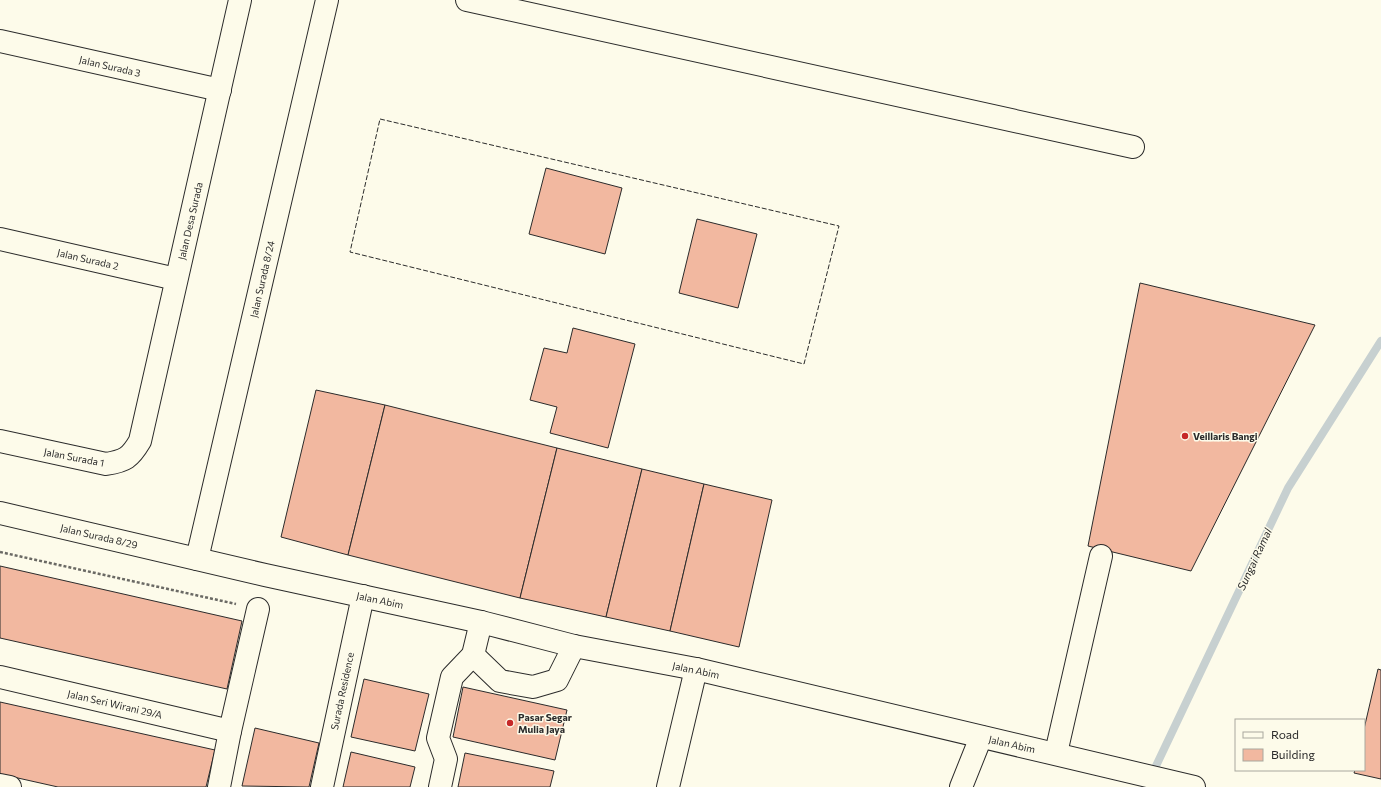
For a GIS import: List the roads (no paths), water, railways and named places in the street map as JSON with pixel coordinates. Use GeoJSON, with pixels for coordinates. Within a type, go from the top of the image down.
{"type":"FeatureCollection","features":[{"type":"Feature","properties":{"kind":"street","name":"Jalan Desa Surada"},"geometry":{"type":"LineString","coordinates":[[140,441],[240,0]]}},
{"type":"Feature","properties":{"kind":"street","name":"Jalan Surada 8/24"},"geometry":{"type":"LineString","coordinates":[[197,559],[327,0]]}},
{"type":"Feature","properties":{"kind":"street"},"geometry":{"type":"LineString","coordinates":[[467,0],[1133,148]]}},
{"type":"Feature","properties":{"kind":"street","name":"Jalan Surada 3"},"geometry":{"type":"LineString","coordinates":[[0,41],[220,90]]}},
{"type":"Feature","properties":{"kind":"street","name":"Jalan Surada 2"},"geometry":{"type":"LineString","coordinates":[[0,239],[176,279]]}},
{"type":"Feature","properties":{"kind":"street","name":"Jalan Surada 1"},"geometry":{"type":"LineString","coordinates":[[0,441],[106,464],[122,462],[133,453],[140,441]]}},
{"type":"Feature","properties":{"kind":"street","name":"Jalan Surada 8/29"},"geometry":{"type":"LineString","coordinates":[[0,513],[197,559]]}},
{"type":"Feature","properties":{"kind":"street"},"geometry":{"type":"LineString","coordinates":[[1056,753],[1101,556]]}},
{"type":"Feature","properties":{"kind":"street","name":"Jalan Abim"},"geometry":{"type":"LineString","coordinates":[[197,559],[481,622],[574,646],[696,669],[1056,753],[1194,787]]}},
{"type":"Feature","properties":{"kind":"street","name":"Surada Residence"},"geometry":{"type":"LineString","coordinates":[[322,787],[363,596]]}},
{"type":"Feature","properties":{"kind":"street"},"geometry":{"type":"LineString","coordinates":[[219,787],[230,731],[258,609]]}},
{"type":"Feature","properties":{"kind":"street"},"geometry":{"type":"LineString","coordinates":[[440,787],[446,759],[438,738],[452,677],[473,655],[481,622]]}},
{"type":"Feature","properties":{"kind":"street"},"geometry":{"type":"LineString","coordinates":[[473,655],[500,681],[533,687],[557,680],[574,646]]}},
{"type":"Feature","properties":{"kind":"street"},"geometry":{"type":"LineString","coordinates":[[668,787],[696,669]]}},
{"type":"Feature","properties":{"kind":"street","name":"Jalan Seri Wirani 29/A"},"geometry":{"type":"LineString","coordinates":[[0,677],[230,731]]}},
{"type":"Feature","properties":{"kind":"street"},"geometry":{"type":"LineString","coordinates":[[961,787],[981,736]]}},
{"type":"Feature","properties":{"kind":"street"},"geometry":{"type":"LineString","coordinates":[[0,785],[10,787]]}},
{"type":"Feature","properties":{"kind":"waterway","name":"Sungai Ramal"},"geometry":{"type":"LineString","coordinates":[[1146,787],[1288,488],[1381,341]]}},
{"type":"Feature","properties":{"kind":"place","name":"Veillaris Bangi"},"geometry":{"type":"Point","coordinates":[1185,436]}},
{"type":"Feature","properties":{"kind":"place","name":"Pasar Segar Mulia Jaya"},"geometry":{"type":"Point","coordinates":[510,723]}}]}
